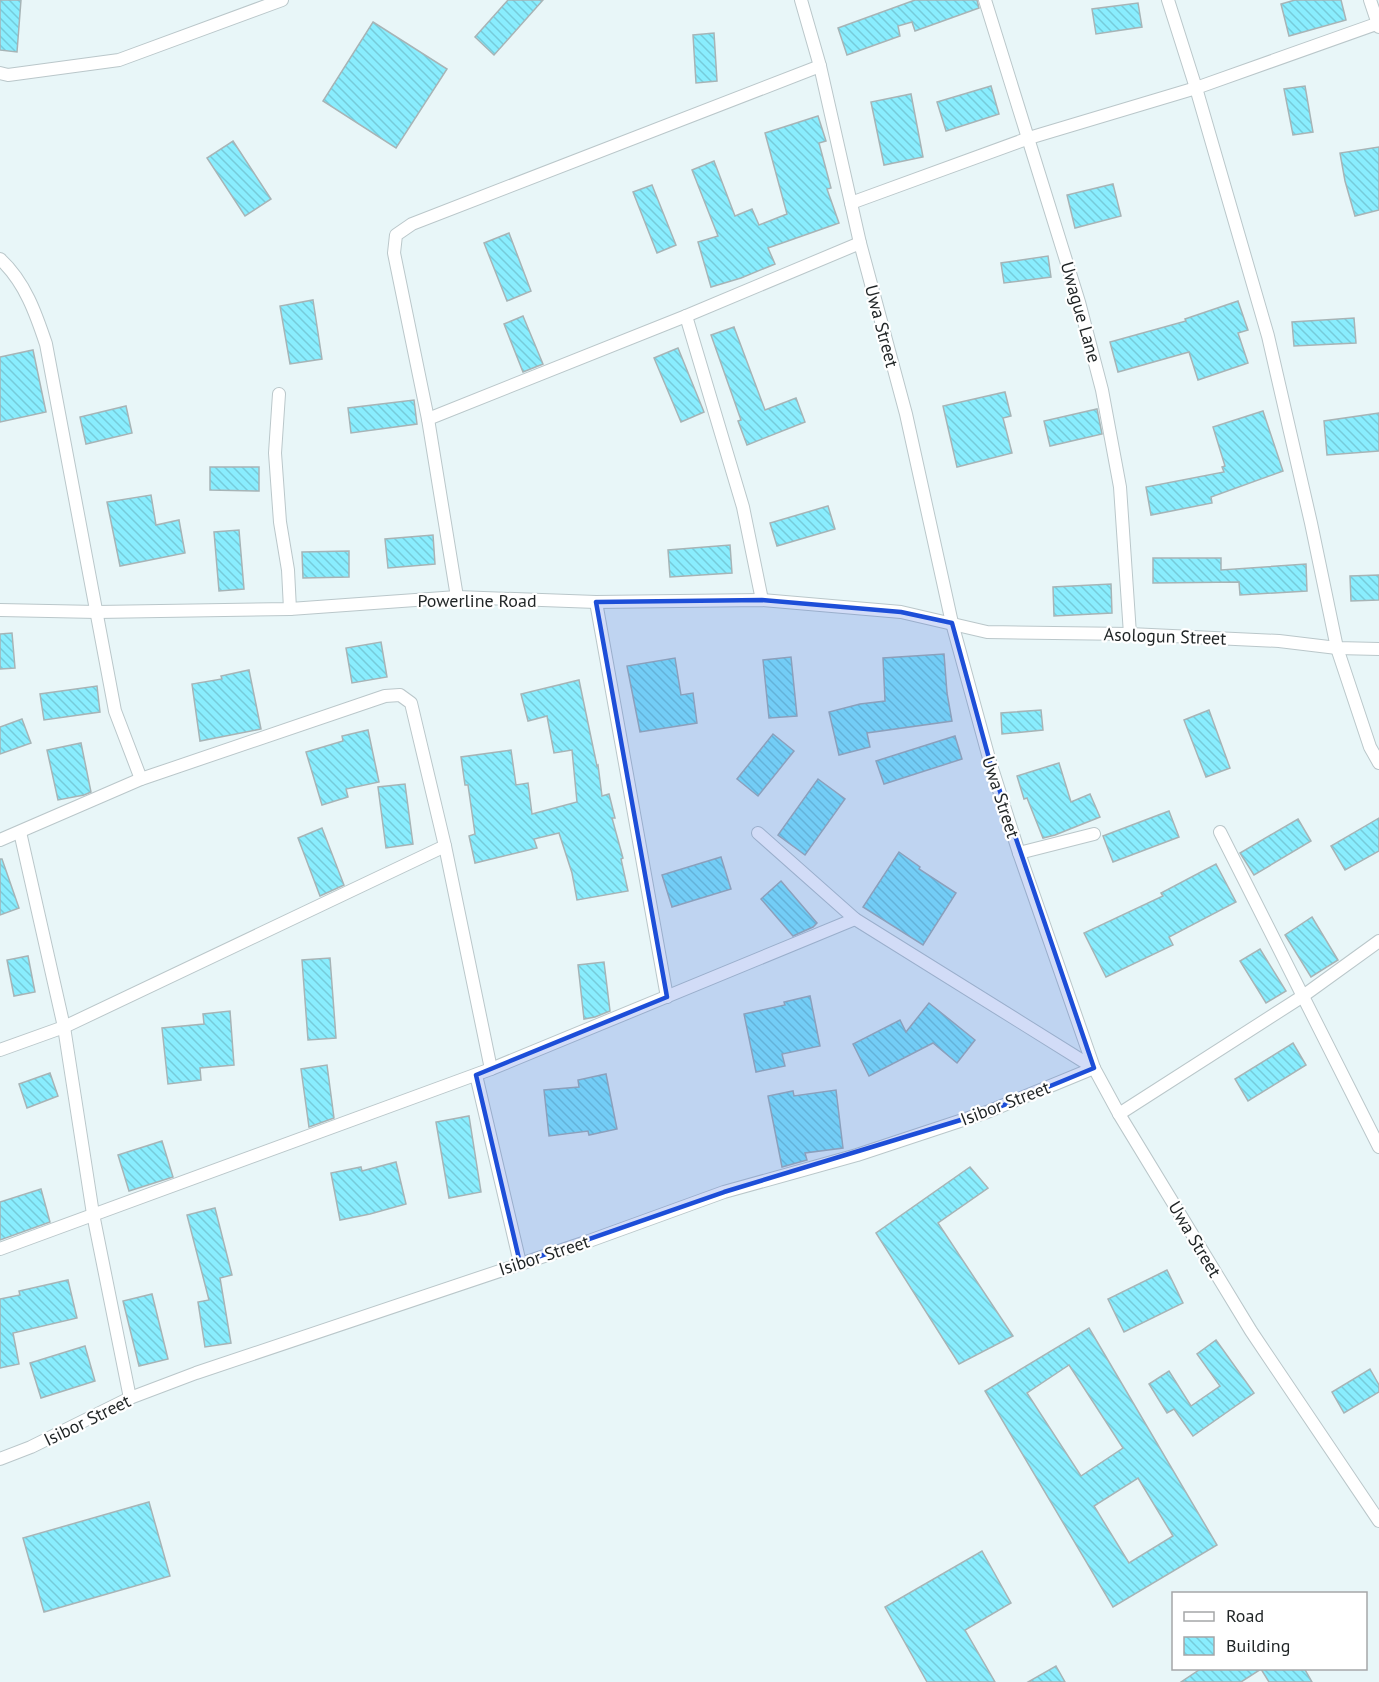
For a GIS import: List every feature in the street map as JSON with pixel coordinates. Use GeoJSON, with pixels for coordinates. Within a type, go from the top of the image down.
{"type":"FeatureCollection","features":[{"type":"Feature","properties":{"kind":"street"},"geometry":{"type":"LineString","coordinates":[[0,73],[8,75],[119,60],[282,0]]}},
{"type":"Feature","properties":{"kind":"street","name":"Uwa Street"},"geometry":{"type":"LineString","coordinates":[[801,0],[819,66],[860,243],[906,414],[952,623],[990,762],[1094,1068],[1119,1114],[1251,1331],[1379,1521]]}},
{"type":"Feature","properties":{"kind":"street","name":"Uwague Lane"},"geometry":{"type":"LineString","coordinates":[[985,0],[1079,302],[1102,390],[1120,487],[1130,634]]}},
{"type":"Feature","properties":{"kind":"street"},"geometry":{"type":"LineString","coordinates":[[1168,0],[1268,336],[1337,648],[1370,747],[1379,763]]}},
{"type":"Feature","properties":{"kind":"street"},"geometry":{"type":"LineString","coordinates":[[851,203],[1029,138],[1196,88],[1379,25],[1370,0]]}},
{"type":"Feature","properties":{"kind":"street"},"geometry":{"type":"LineString","coordinates":[[456,597],[428,419],[394,254],[396,235],[412,224],[819,66]]}},
{"type":"Feature","properties":{"kind":"street"},"geometry":{"type":"LineString","coordinates":[[428,419],[686,316],[860,243]]}},
{"type":"Feature","properties":{"kind":"street"},"geometry":{"type":"LineString","coordinates":[[0,260],[11,269],[35,309],[46,344],[115,711],[141,779]]}},
{"type":"Feature","properties":{"kind":"street"},"geometry":{"type":"LineString","coordinates":[[686,316],[743,507],[762,600]]}},
{"type":"Feature","properties":{"kind":"street"},"geometry":{"type":"LineString","coordinates":[[279,394],[275,453],[290,609]]}},
{"type":"Feature","properties":{"kind":"street","name":"Powerline Road"},"geometry":{"type":"LineString","coordinates":[[0,610],[97,612],[290,609],[456,597],[596,602],[762,600],[901,612],[952,623]]}},
{"type":"Feature","properties":{"kind":"street"},"geometry":{"type":"LineString","coordinates":[[596,602],[667,997]]}},
{"type":"Feature","properties":{"kind":"street","name":"Asologun Street"},"geometry":{"type":"LineString","coordinates":[[952,623],[968,629],[987,632],[1130,634],[1279,640],[1337,648],[1379,649]]}},
{"type":"Feature","properties":{"kind":"street"},"geometry":{"type":"LineString","coordinates":[[0,840],[141,779],[385,696],[400,695],[411,703],[445,846],[491,1069]]}},
{"type":"Feature","properties":{"kind":"street"},"geometry":{"type":"LineString","coordinates":[[20,832],[64,1027],[93,1214],[130,1398]]}},
{"type":"Feature","properties":{"kind":"street"},"geometry":{"type":"LineString","coordinates":[[1220,832],[1379,1147]]}},
{"type":"Feature","properties":{"kind":"street"},"geometry":{"type":"LineString","coordinates":[[758,833],[855,919],[1094,1068]]}},
{"type":"Feature","properties":{"kind":"street"},"geometry":{"type":"LineString","coordinates":[[1019,852],[1094,834]]}},
{"type":"Feature","properties":{"kind":"street"},"geometry":{"type":"LineString","coordinates":[[0,1050],[64,1027],[445,846]]}},
{"type":"Feature","properties":{"kind":"street"},"geometry":{"type":"LineString","coordinates":[[0,1249],[476,1075],[855,919]]}},
{"type":"Feature","properties":{"kind":"street"},"geometry":{"type":"LineString","coordinates":[[1119,1114],[1303,996],[1379,941]]}},
{"type":"Feature","properties":{"kind":"street","name":"Isibor Street"},"geometry":{"type":"LineString","coordinates":[[0,1459],[31,1447],[130,1398],[196,1373],[724,1192],[857,1155],[987,1112],[1094,1068]]}},
{"type":"Feature","properties":{"kind":"street"},"geometry":{"type":"LineString","coordinates":[[476,1075],[520,1263]]}},
{"type":"Feature","properties":{"kind":"highlighted area"},"geometry":{"type":"Polygon","coordinates":[[[762,600],[901,612],[952,623],[990,762],[1094,1068],[987,1112],[724,1192],[520,1263],[476,1075],[667,997],[596,602],[762,600]]]}},
{"type":"Feature","properties":{"kind":"building"},"geometry":{"type":"Polygon","coordinates":[[[0,0],[21,0],[17,52],[0,50],[0,0]]]}},
{"type":"Feature","properties":{"kind":"building"},"geometry":{"type":"Polygon","coordinates":[[[508,0],[543,0],[494,55],[475,37],[508,0]]]}},
{"type":"Feature","properties":{"kind":"building"},"geometry":{"type":"Polygon","coordinates":[[[915,0],[977,0],[979,8],[915,31],[912,22],[898,26],[900,36],[847,55],[838,28],[915,0]]]}},
{"type":"Feature","properties":{"kind":"building"},"geometry":{"type":"Polygon","coordinates":[[[1295,0],[1341,0],[1346,20],[1289,36],[1281,4],[1295,0]]]}},
{"type":"Feature","properties":{"kind":"building"},"geometry":{"type":"Polygon","coordinates":[[[1138,3],[1142,27],[1096,34],[1092,9],[1138,3]]]}},
{"type":"Feature","properties":{"kind":"building"},"geometry":{"type":"Polygon","coordinates":[[[373,22],[447,69],[396,148],[323,101],[373,22]]]}},
{"type":"Feature","properties":{"kind":"building"},"geometry":{"type":"Polygon","coordinates":[[[714,33],[717,81],[696,83],[693,35],[714,33]]]}},
{"type":"Feature","properties":{"kind":"building"},"geometry":{"type":"Polygon","coordinates":[[[991,86],[999,114],[946,131],[937,102],[991,86]]]}},
{"type":"Feature","properties":{"kind":"building"},"geometry":{"type":"Polygon","coordinates":[[[1305,86],[1313,132],[1293,135],[1284,89],[1305,86]]]}},
{"type":"Feature","properties":{"kind":"building"},"geometry":{"type":"Polygon","coordinates":[[[911,94],[923,157],[884,165],[871,102],[911,94]]]}},
{"type":"Feature","properties":{"kind":"building"},"geometry":{"type":"Polygon","coordinates":[[[818,116],[826,141],[819,143],[831,188],[827,189],[839,223],[768,248],[775,264],[711,287],[698,242],[718,236],[692,170],[714,161],[735,216],[752,209],[759,225],[787,214],[765,133],[818,116]]]}},
{"type":"Feature","properties":{"kind":"building"},"geometry":{"type":"Polygon","coordinates":[[[233,141],[271,199],[245,216],[207,158],[233,141]]]}},
{"type":"Feature","properties":{"kind":"building"},"geometry":{"type":"Polygon","coordinates":[[[1379,147],[1379,210],[1355,216],[1340,153],[1379,147]]]}},
{"type":"Feature","properties":{"kind":"building"},"geometry":{"type":"Polygon","coordinates":[[[1113,184],[1121,216],[1075,228],[1067,195],[1113,184]]]}},
{"type":"Feature","properties":{"kind":"building"},"geometry":{"type":"Polygon","coordinates":[[[652,185],[676,245],[657,253],[633,192],[652,185]]]}},
{"type":"Feature","properties":{"kind":"building"},"geometry":{"type":"Polygon","coordinates":[[[509,233],[531,291],[507,301],[484,243],[509,233]]]}},
{"type":"Feature","properties":{"kind":"building"},"geometry":{"type":"Polygon","coordinates":[[[1048,256],[1051,277],[1004,283],[1001,263],[1048,256]]]}},
{"type":"Feature","properties":{"kind":"building"},"geometry":{"type":"Polygon","coordinates":[[[313,300],[322,359],[290,364],[280,306],[313,300]]]}},
{"type":"Feature","properties":{"kind":"building"},"geometry":{"type":"Polygon","coordinates":[[[1238,301],[1248,330],[1238,333],[1248,363],[1198,380],[1189,352],[1118,372],[1110,342],[1186,321],[1185,319],[1238,301]]]}},
{"type":"Feature","properties":{"kind":"building"},"geometry":{"type":"Polygon","coordinates":[[[523,316],[543,364],[523,372],[504,324],[523,316]]]}},
{"type":"Feature","properties":{"kind":"building"},"geometry":{"type":"Polygon","coordinates":[[[1354,318],[1356,343],[1294,346],[1292,322],[1354,318]]]}},
{"type":"Feature","properties":{"kind":"building"},"geometry":{"type":"Polygon","coordinates":[[[734,327],[765,410],[796,398],[805,422],[747,445],[738,421],[741,420],[711,335],[734,327]]]}},
{"type":"Feature","properties":{"kind":"building"},"geometry":{"type":"Polygon","coordinates":[[[678,348],[704,412],[681,422],[654,358],[678,348]]]}},
{"type":"Feature","properties":{"kind":"building"},"geometry":{"type":"Polygon","coordinates":[[[33,350],[46,412],[0,422],[0,357],[33,350]]]}},
{"type":"Feature","properties":{"kind":"building"},"geometry":{"type":"Polygon","coordinates":[[[1005,392],[1011,416],[1003,418],[1012,453],[957,467],[943,406],[1005,392]]]}},
{"type":"Feature","properties":{"kind":"building"},"geometry":{"type":"Polygon","coordinates":[[[414,400],[417,424],[351,433],[348,408],[414,400]]]}},
{"type":"Feature","properties":{"kind":"building"},"geometry":{"type":"Polygon","coordinates":[[[126,406],[132,433],[86,444],[80,417],[126,406]]]}},
{"type":"Feature","properties":{"kind":"building"},"geometry":{"type":"Polygon","coordinates":[[[1097,409],[1102,434],[1050,446],[1044,421],[1097,409]]]}},
{"type":"Feature","properties":{"kind":"building"},"geometry":{"type":"Polygon","coordinates":[[[1263,411],[1283,471],[1211,497],[1212,503],[1151,515],[1146,487],[1224,472],[1222,467],[1225,466],[1213,427],[1263,411]]]}},
{"type":"Feature","properties":{"kind":"building"},"geometry":{"type":"Polygon","coordinates":[[[1379,413],[1379,451],[1327,455],[1324,421],[1379,413]]]}},
{"type":"Feature","properties":{"kind":"building"},"geometry":{"type":"Polygon","coordinates":[[[210,467],[259,467],[259,491],[210,490],[210,467]]]}},
{"type":"Feature","properties":{"kind":"building"},"geometry":{"type":"Polygon","coordinates":[[[151,495],[156,525],[179,520],[185,553],[120,566],[107,502],[151,495]]]}},
{"type":"Feature","properties":{"kind":"building"},"geometry":{"type":"Polygon","coordinates":[[[828,506],[835,529],[777,546],[770,523],[828,506]]]}},
{"type":"Feature","properties":{"kind":"building"},"geometry":{"type":"Polygon","coordinates":[[[239,530],[244,589],[219,591],[214,532],[239,530]]]}},
{"type":"Feature","properties":{"kind":"building"},"geometry":{"type":"Polygon","coordinates":[[[433,535],[435,564],[388,568],[385,539],[433,535]]]}},
{"type":"Feature","properties":{"kind":"building"},"geometry":{"type":"Polygon","coordinates":[[[730,545],[732,573],[670,577],[668,550],[730,545]]]}},
{"type":"Feature","properties":{"kind":"building"},"geometry":{"type":"Polygon","coordinates":[[[349,551],[349,577],[303,578],[302,552],[349,551]]]}},
{"type":"Feature","properties":{"kind":"building"},"geometry":{"type":"Polygon","coordinates":[[[1153,558],[1221,558],[1221,570],[1306,564],[1307,591],[1240,595],[1239,582],[1153,583],[1153,558]]]}},
{"type":"Feature","properties":{"kind":"building"},"geometry":{"type":"Polygon","coordinates":[[[1379,575],[1379,600],[1351,601],[1350,576],[1379,575]]]}},
{"type":"Feature","properties":{"kind":"building"},"geometry":{"type":"Polygon","coordinates":[[[1111,584],[1112,613],[1054,616],[1053,587],[1111,584]]]}},
{"type":"Feature","properties":{"kind":"building"},"geometry":{"type":"Polygon","coordinates":[[[12,633],[15,668],[0,669],[0,634],[12,633]]]}},
{"type":"Feature","properties":{"kind":"building"},"geometry":{"type":"Polygon","coordinates":[[[381,642],[387,677],[352,683],[346,648],[381,642]]]}},
{"type":"Feature","properties":{"kind":"building"},"geometry":{"type":"Polygon","coordinates":[[[944,654],[952,721],[867,733],[870,747],[839,755],[829,712],[860,704],[885,701],[883,658],[944,654]]]}},
{"type":"Feature","properties":{"kind":"building"},"geometry":{"type":"Polygon","coordinates":[[[791,657],[797,716],[769,718],[763,660],[791,657]]]}},
{"type":"Feature","properties":{"kind":"building"},"geometry":{"type":"Polygon","coordinates":[[[675,658],[681,695],[693,693],[697,723],[640,732],[627,666],[675,658]]]}},
{"type":"Feature","properties":{"kind":"building"},"geometry":{"type":"Polygon","coordinates":[[[249,670],[261,729],[200,741],[192,684],[222,679],[221,676],[249,670]]]}},
{"type":"Feature","properties":{"kind":"building"},"geometry":{"type":"Polygon","coordinates":[[[579,680],[598,765],[602,796],[609,794],[615,818],[612,818],[623,858],[621,859],[628,891],[577,900],[572,873],[559,833],[534,839],[537,848],[475,863],[469,836],[475,834],[468,785],[465,785],[461,757],[511,750],[516,785],[528,783],[532,814],[577,802],[572,750],[554,753],[547,716],[528,721],[521,694],[579,680]]]}},
{"type":"Feature","properties":{"kind":"building"},"geometry":{"type":"Polygon","coordinates":[[[97,686],[100,712],[44,720],[40,694],[97,686]]]}},
{"type":"Feature","properties":{"kind":"building"},"geometry":{"type":"Polygon","coordinates":[[[1041,710],[1043,730],[1002,734],[1001,713],[1041,710]]]}},
{"type":"Feature","properties":{"kind":"building"},"geometry":{"type":"Polygon","coordinates":[[[1209,710],[1230,768],[1206,777],[1184,720],[1209,710]]]}},
{"type":"Feature","properties":{"kind":"building"},"geometry":{"type":"Polygon","coordinates":[[[22,719],[31,743],[0,754],[0,727],[22,719]]]}},
{"type":"Feature","properties":{"kind":"building"},"geometry":{"type":"Polygon","coordinates":[[[368,730],[379,782],[346,789],[348,797],[322,805],[306,752],[343,741],[342,736],[368,730]]]}},
{"type":"Feature","properties":{"kind":"building"},"geometry":{"type":"Polygon","coordinates":[[[773,734],[794,751],[758,796],[737,779],[773,734]]]}},
{"type":"Feature","properties":{"kind":"building"},"geometry":{"type":"Polygon","coordinates":[[[955,736],[962,759],[884,784],[876,761],[955,736]]]}},
{"type":"Feature","properties":{"kind":"building"},"geometry":{"type":"Polygon","coordinates":[[[81,743],[91,792],[58,800],[47,750],[81,743]]]}},
{"type":"Feature","properties":{"kind":"building"},"geometry":{"type":"Polygon","coordinates":[[[1059,763],[1071,802],[1090,794],[1100,817],[1043,838],[1027,798],[1024,799],[1017,776],[1059,763]]]}},
{"type":"Feature","properties":{"kind":"building"},"geometry":{"type":"Polygon","coordinates":[[[818,779],[845,799],[805,855],[778,835],[818,779]]]}},
{"type":"Feature","properties":{"kind":"building"},"geometry":{"type":"Polygon","coordinates":[[[405,784],[413,844],[386,848],[378,787],[405,784]]]}},
{"type":"Feature","properties":{"kind":"building"},"geometry":{"type":"Polygon","coordinates":[[[1169,811],[1179,837],[1113,862],[1103,836],[1169,811]]]}},
{"type":"Feature","properties":{"kind":"building"},"geometry":{"type":"Polygon","coordinates":[[[1379,818],[1379,851],[1345,870],[1331,846],[1379,818]]]}},
{"type":"Feature","properties":{"kind":"building"},"geometry":{"type":"Polygon","coordinates":[[[1298,819],[1311,841],[1254,875],[1240,853],[1298,819]]]}},
{"type":"Feature","properties":{"kind":"building"},"geometry":{"type":"Polygon","coordinates":[[[322,828],[344,885],[320,896],[298,838],[322,828]]]}},
{"type":"Feature","properties":{"kind":"building"},"geometry":{"type":"Polygon","coordinates":[[[899,852],[920,867],[919,869],[956,893],[923,945],[863,907],[899,852]]]}},
{"type":"Feature","properties":{"kind":"building"},"geometry":{"type":"Polygon","coordinates":[[[721,857],[731,889],[672,907],[662,875],[721,857]]]}},
{"type":"Feature","properties":{"kind":"building"},"geometry":{"type":"Polygon","coordinates":[[[0,859],[2,859],[19,908],[0,915],[0,859]]]}},
{"type":"Feature","properties":{"kind":"building"},"geometry":{"type":"Polygon","coordinates":[[[1216,864],[1236,902],[1169,937],[1173,945],[1106,977],[1084,933],[1163,896],[1161,893],[1216,864]]]}},
{"type":"Feature","properties":{"kind":"building"},"geometry":{"type":"Polygon","coordinates":[[[781,881],[817,923],[793,936],[761,899],[781,881]]]}},
{"type":"Feature","properties":{"kind":"building"},"geometry":{"type":"Polygon","coordinates":[[[1312,917],[1338,960],[1311,977],[1285,935],[1312,917]]]}},
{"type":"Feature","properties":{"kind":"building"},"geometry":{"type":"Polygon","coordinates":[[[1260,949],[1286,991],[1266,1003],[1240,961],[1260,949]]]}},
{"type":"Feature","properties":{"kind":"building"},"geometry":{"type":"Polygon","coordinates":[[[28,956],[35,992],[14,996],[7,960],[28,956]]]}},
{"type":"Feature","properties":{"kind":"building"},"geometry":{"type":"Polygon","coordinates":[[[330,958],[336,1038],[308,1040],[302,960],[330,958]]]}},
{"type":"Feature","properties":{"kind":"building"},"geometry":{"type":"Polygon","coordinates":[[[604,962],[610,1011],[584,1019],[578,965],[604,962]]]}},
{"type":"Feature","properties":{"kind":"building"},"geometry":{"type":"Polygon","coordinates":[[[810,996],[820,1046],[782,1054],[785,1066],[756,1072],[744,1014],[785,1005],[784,1002],[810,996]]]}},
{"type":"Feature","properties":{"kind":"building"},"geometry":{"type":"Polygon","coordinates":[[[929,1003],[975,1040],[957,1063],[933,1043],[869,1076],[853,1044],[900,1020],[906,1032],[929,1003]]]}},
{"type":"Feature","properties":{"kind":"building"},"geometry":{"type":"Polygon","coordinates":[[[230,1011],[234,1065],[200,1068],[201,1080],[168,1084],[162,1028],[204,1024],[203,1014],[230,1011]]]}},
{"type":"Feature","properties":{"kind":"building"},"geometry":{"type":"Polygon","coordinates":[[[1293,1043],[1306,1065],[1248,1101],[1235,1079],[1293,1043]]]}},
{"type":"Feature","properties":{"kind":"building"},"geometry":{"type":"Polygon","coordinates":[[[327,1065],[334,1118],[309,1127],[301,1069],[327,1065]]]}},
{"type":"Feature","properties":{"kind":"building"},"geometry":{"type":"Polygon","coordinates":[[[50,1073],[58,1096],[27,1108],[19,1084],[50,1073]]]}},
{"type":"Feature","properties":{"kind":"building"},"geometry":{"type":"Polygon","coordinates":[[[606,1074],[617,1129],[589,1135],[588,1131],[549,1136],[544,1090],[579,1087],[578,1080],[606,1074]]]}},
{"type":"Feature","properties":{"kind":"building"},"geometry":{"type":"Polygon","coordinates":[[[836,1090],[843,1148],[805,1153],[807,1160],[782,1167],[768,1096],[793,1091],[794,1096],[836,1090]]]}},
{"type":"Feature","properties":{"kind":"building"},"geometry":{"type":"Polygon","coordinates":[[[469,1116],[481,1192],[449,1198],[436,1122],[469,1116]]]}},
{"type":"Feature","properties":{"kind":"building"},"geometry":{"type":"Polygon","coordinates":[[[162,1141],[173,1177],[129,1191],[118,1155],[162,1141]]]}},
{"type":"Feature","properties":{"kind":"building"},"geometry":{"type":"Polygon","coordinates":[[[396,1162],[406,1204],[340,1220],[331,1173],[361,1167],[362,1171],[396,1162]]]}},
{"type":"Feature","properties":{"kind":"building"},"geometry":{"type":"Polygon","coordinates":[[[970,1167],[988,1188],[938,1223],[1013,1336],[959,1364],[876,1233],[970,1167]]]}},
{"type":"Feature","properties":{"kind":"building"},"geometry":{"type":"Polygon","coordinates":[[[41,1189],[50,1222],[0,1240],[0,1202],[41,1189]]]}},
{"type":"Feature","properties":{"kind":"building"},"geometry":{"type":"Polygon","coordinates":[[[215,1208],[232,1275],[220,1278],[231,1343],[205,1347],[198,1302],[209,1300],[187,1215],[215,1208]]]}},
{"type":"Feature","properties":{"kind":"building"},"geometry":{"type":"Polygon","coordinates":[[[1167,1270],[1183,1303],[1124,1332],[1108,1299],[1167,1270]]]}},
{"type":"Feature","properties":{"kind":"building"},"geometry":{"type":"Polygon","coordinates":[[[68,1280],[77,1318],[13,1333],[19,1364],[0,1368],[0,1299],[20,1295],[19,1291],[68,1280]]]}},
{"type":"Feature","properties":{"kind":"building"},"geometry":{"type":"Polygon","coordinates":[[[152,1294],[168,1359],[139,1366],[123,1301],[152,1294]]]}},
{"type":"Feature","properties":{"kind":"building"},"geometry":{"type":"Polygon","coordinates":[[[1089,1328],[1217,1545],[1113,1607],[985,1391],[1089,1328]],[[1069,1365],[1027,1393],[1081,1476],[1123,1448],[1069,1365]],[[1138,1478],[1094,1506],[1129,1563],[1173,1536],[1138,1478]]]}},
{"type":"Feature","properties":{"kind":"building"},"geometry":{"type":"Polygon","coordinates":[[[1216,1340],[1254,1393],[1193,1436],[1174,1409],[1167,1413],[1149,1384],[1169,1371],[1191,1406],[1220,1386],[1197,1354],[1216,1340]]]}},
{"type":"Feature","properties":{"kind":"building"},"geometry":{"type":"Polygon","coordinates":[[[85,1346],[95,1381],[41,1398],[30,1363],[85,1346]]]}},
{"type":"Feature","properties":{"kind":"building"},"geometry":{"type":"Polygon","coordinates":[[[1370,1369],[1379,1385],[1379,1392],[1344,1413],[1332,1392],[1370,1369]]]}},
{"type":"Feature","properties":{"kind":"building"},"geometry":{"type":"Polygon","coordinates":[[[149,1502],[170,1576],[44,1612],[23,1538],[149,1502]]]}},
{"type":"Feature","properties":{"kind":"building"},"geometry":{"type":"Polygon","coordinates":[[[982,1551],[1011,1603],[965,1630],[995,1682],[927,1682],[885,1607],[982,1551]]]}},
{"type":"Feature","properties":{"kind":"building"},"geometry":{"type":"Polygon","coordinates":[[[1056,1666],[1065,1682],[1028,1682],[1056,1666]]]}},
{"type":"Feature","properties":{"kind":"building"},"geometry":{"type":"Polygon","coordinates":[[[1199,1670],[1259,1670],[1241,1682],[1181,1682],[1199,1670]]]}},
{"type":"Feature","properties":{"kind":"building"},"geometry":{"type":"Polygon","coordinates":[[[1262,1670],[1305,1670],[1312,1682],[1269,1682],[1262,1670]]]}}]}
